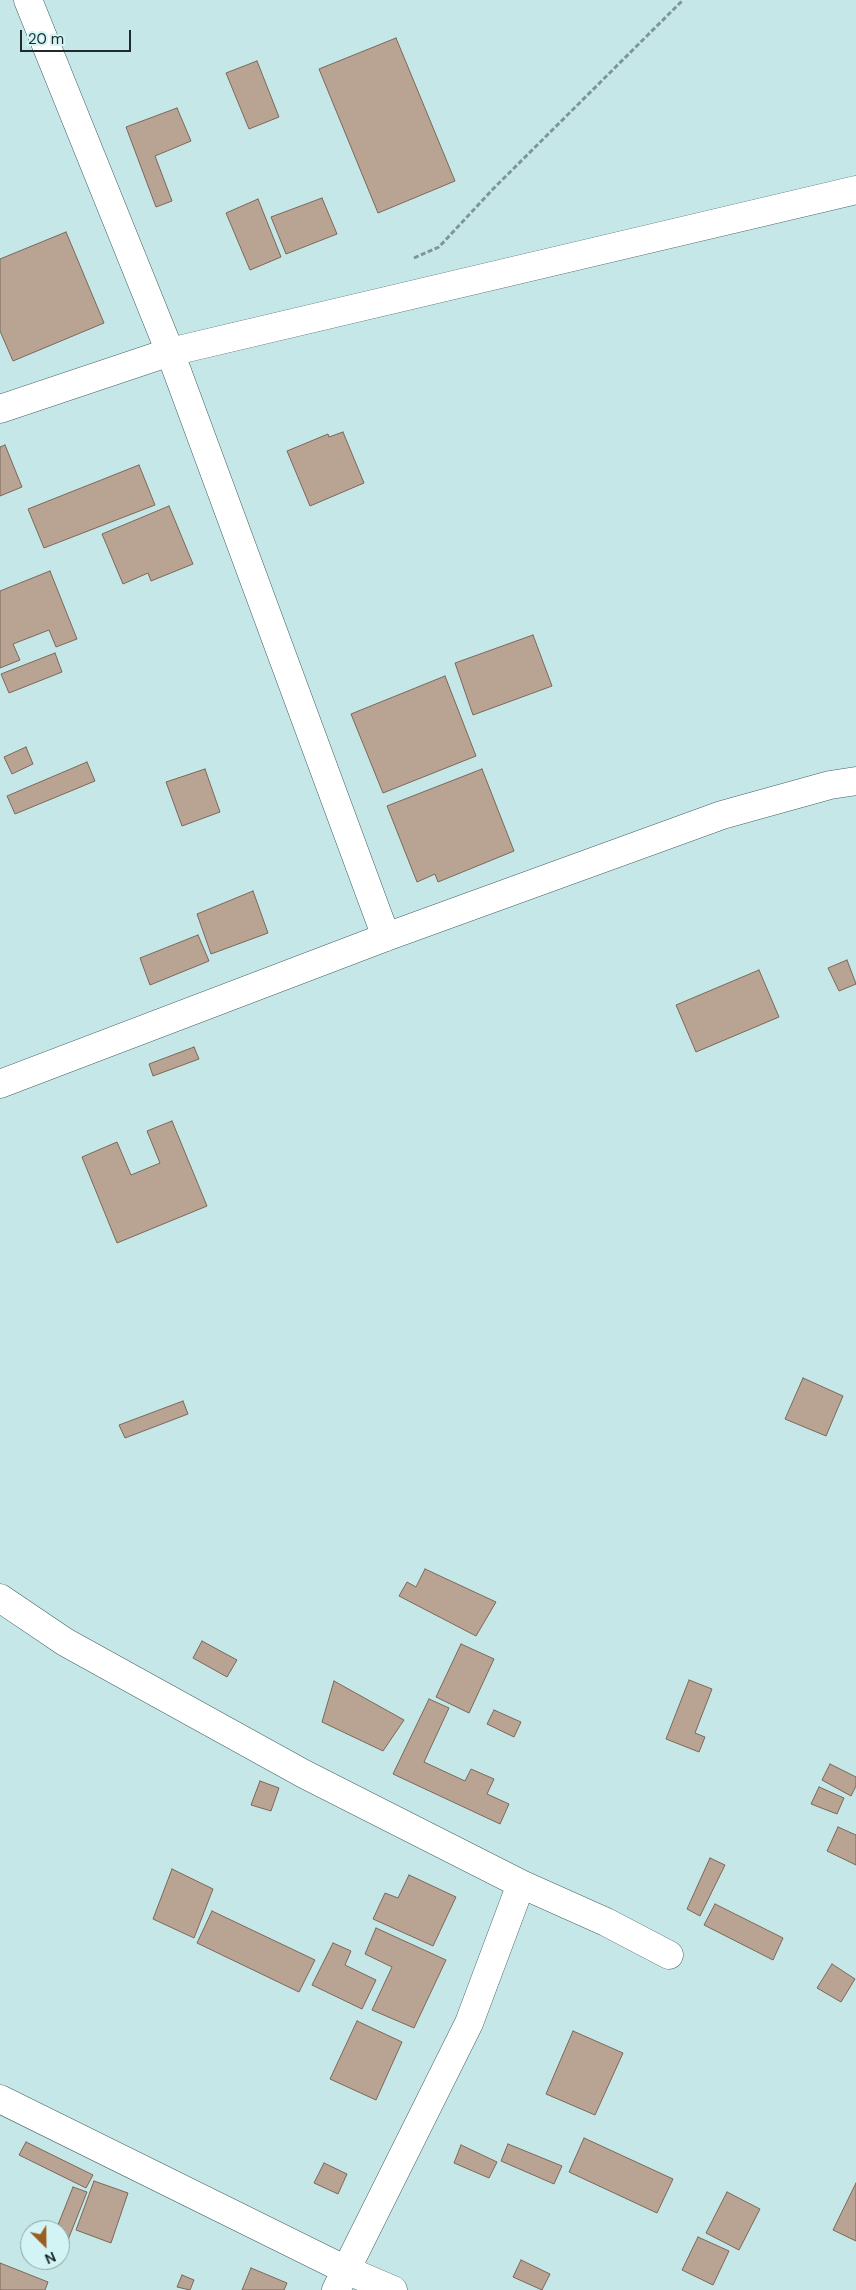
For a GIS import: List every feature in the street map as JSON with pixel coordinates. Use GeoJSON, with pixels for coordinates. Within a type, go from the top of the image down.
{"type":"FeatureCollection","features":[{"type":"Feature","properties":{"kind":"street"},"geometry":{"type":"LineString","coordinates":[[28,0],[170,352],[386,936]]}},
{"type":"Feature","properties":{"kind":"street"},"geometry":{"type":"LineString","coordinates":[[0,409],[170,352],[856,190]]}},
{"type":"Feature","properties":{"kind":"street"},"geometry":{"type":"LineString","coordinates":[[0,1084],[386,936],[722,815],[830,785],[856,781]]}},
{"type":"Feature","properties":{"kind":"street"},"geometry":{"type":"LineString","coordinates":[[0,1598],[65,1642],[304,1774],[521,1884],[606,1922],[669,1955]]}},
{"type":"Feature","properties":{"kind":"street"},"geometry":{"type":"LineString","coordinates":[[342,2280],[469,2024],[521,1884]]}},
{"type":"Feature","properties":{"kind":"street"},"geometry":{"type":"LineString","coordinates":[[0,2099],[342,2280],[393,2290]]}},
{"type":"Feature","properties":{"kind":"path"},"geometry":{"type":"LineString","coordinates":[[406,262],[439,247],[493,189],[683,0]]}},
{"type":"Feature","properties":{"kind":"building"},"geometry":{"type":"Polygon","coordinates":[[[396,38],[455,181],[378,213],[319,69],[396,38]]]}},
{"type":"Feature","properties":{"kind":"building"},"geometry":{"type":"Polygon","coordinates":[[[257,61],[279,117],[249,129],[226,73],[257,61]]]}},
{"type":"Feature","properties":{"kind":"building"},"geometry":{"type":"Polygon","coordinates":[[[177,108],[191,141],[155,156],[172,201],[156,207],[126,127],[177,108]]]}},
{"type":"Feature","properties":{"kind":"building"},"geometry":{"type":"Polygon","coordinates":[[[322,198],[337,234],[286,254],[271,217],[322,198]]]}},
{"type":"Feature","properties":{"kind":"building"},"geometry":{"type":"Polygon","coordinates":[[[258,199],[281,257],[250,270],[226,213],[258,199]]]}},
{"type":"Feature","properties":{"kind":"building"},"geometry":{"type":"Polygon","coordinates":[[[66,232],[104,323],[13,361],[0,331],[0,259],[66,232]]]}},
{"type":"Feature","properties":{"kind":"building"},"geometry":{"type":"Polygon","coordinates":[[[343,432],[364,483],[310,506],[287,451],[328,434],[329,437],[343,432]]]}},
{"type":"Feature","properties":{"kind":"building"},"geometry":{"type":"Polygon","coordinates":[[[5,445],[22,487],[0,496],[0,447],[5,445]]]}},
{"type":"Feature","properties":{"kind":"building"},"geometry":{"type":"Polygon","coordinates":[[[139,465],[155,505],[44,548],[28,509],[139,465]]]}},
{"type":"Feature","properties":{"kind":"building"},"geometry":{"type":"Polygon","coordinates":[[[169,506],[193,564],[151,581],[148,573],[123,584],[102,534],[169,506]]]}},
{"type":"Feature","properties":{"kind":"building"},"geometry":{"type":"Polygon","coordinates":[[[50,571],[77,639],[56,647],[49,630],[13,644],[20,660],[0,668],[0,591],[50,571]]]}},
{"type":"Feature","properties":{"kind":"building"},"geometry":{"type":"Polygon","coordinates":[[[533,635],[552,686],[473,715],[455,663],[533,635]]]}},
{"type":"Feature","properties":{"kind":"building"},"geometry":{"type":"Polygon","coordinates":[[[55,653],[62,672],[9,693],[1,674],[55,653]]]}},
{"type":"Feature","properties":{"kind":"building"},"geometry":{"type":"Polygon","coordinates":[[[445,676],[476,756],[383,793],[351,714],[445,676]]]}},
{"type":"Feature","properties":{"kind":"building"},"geometry":{"type":"Polygon","coordinates":[[[26,747],[33,764],[12,774],[4,757],[26,747]]]}},
{"type":"Feature","properties":{"kind":"building"},"geometry":{"type":"Polygon","coordinates":[[[87,762],[95,781],[15,814],[7,796],[87,762]]]}},
{"type":"Feature","properties":{"kind":"building"},"geometry":{"type":"Polygon","coordinates":[[[205,769],[220,812],[182,826],[166,782],[205,769]]]}},
{"type":"Feature","properties":{"kind":"building"},"geometry":{"type":"Polygon","coordinates":[[[482,769],[514,851],[438,882],[435,874],[417,882],[387,806],[482,769]]]}},
{"type":"Feature","properties":{"kind":"building"},"geometry":{"type":"Polygon","coordinates":[[[253,891],[268,933],[211,954],[197,914],[253,891]]]}},
{"type":"Feature","properties":{"kind":"building"},"geometry":{"type":"Polygon","coordinates":[[[198,935],[209,961],[150,985],[140,958],[198,935]]]}},
{"type":"Feature","properties":{"kind":"building"},"geometry":{"type":"Polygon","coordinates":[[[847,960],[856,984],[839,991],[828,968],[847,960]]]}},
{"type":"Feature","properties":{"kind":"building"},"geometry":{"type":"Polygon","coordinates":[[[759,970],[779,1017],[696,1052],[676,1005],[759,970]]]}},
{"type":"Feature","properties":{"kind":"building"},"geometry":{"type":"Polygon","coordinates":[[[194,1047],[199,1059],[153,1076],[149,1064],[194,1047]]]}},
{"type":"Feature","properties":{"kind":"building"},"geometry":{"type":"Polygon","coordinates":[[[172,1121],[207,1206],[117,1243],[82,1157],[117,1142],[131,1175],[160,1163],[147,1131],[172,1121]]]}},
{"type":"Feature","properties":{"kind":"building"},"geometry":{"type":"Polygon","coordinates":[[[803,1378],[843,1396],[826,1436],[785,1419],[803,1378]]]}},
{"type":"Feature","properties":{"kind":"building"},"geometry":{"type":"Polygon","coordinates":[[[183,1401],[188,1414],[125,1438],[119,1425],[183,1401]]]}},
{"type":"Feature","properties":{"kind":"building"},"geometry":{"type":"Polygon","coordinates":[[[425,1569],[496,1602],[476,1636],[399,1596],[407,1582],[416,1587],[425,1569]]]}},
{"type":"Feature","properties":{"kind":"building"},"geometry":{"type":"Polygon","coordinates":[[[202,1641],[237,1660],[227,1677],[193,1658],[202,1641]]]}},
{"type":"Feature","properties":{"kind":"building"},"geometry":{"type":"Polygon","coordinates":[[[461,1644],[494,1659],[469,1713],[436,1697],[461,1644]]]}},
{"type":"Feature","properties":{"kind":"building"},"geometry":{"type":"Polygon","coordinates":[[[689,1680],[712,1689],[695,1733],[705,1737],[699,1752],[666,1739],[689,1680]]]}},
{"type":"Feature","properties":{"kind":"building"},"geometry":{"type":"Polygon","coordinates":[[[334,1681],[404,1720],[383,1751],[322,1722],[334,1681]]]}},
{"type":"Feature","properties":{"kind":"building"},"geometry":{"type":"Polygon","coordinates":[[[429,1699],[449,1708],[424,1762],[465,1781],[471,1769],[494,1779],[487,1794],[509,1804],[500,1824],[393,1774],[429,1699]]]}},
{"type":"Feature","properties":{"kind":"building"},"geometry":{"type":"Polygon","coordinates":[[[494,1710],[521,1722],[514,1737],[487,1724],[494,1710]]]}},
{"type":"Feature","properties":{"kind":"building"},"geometry":{"type":"Polygon","coordinates":[[[830,1764],[856,1777],[856,1786],[851,1796],[822,1780],[830,1764]]]}},
{"type":"Feature","properties":{"kind":"building"},"geometry":{"type":"Polygon","coordinates":[[[260,1781],[279,1788],[271,1811],[251,1805],[260,1781]]]}},
{"type":"Feature","properties":{"kind":"building"},"geometry":{"type":"Polygon","coordinates":[[[819,1787],[844,1798],[837,1814],[811,1804],[819,1787]]]}},
{"type":"Feature","properties":{"kind":"building"},"geometry":{"type":"Polygon","coordinates":[[[838,1827],[856,1835],[856,1865],[827,1851],[838,1827]]]}},
{"type":"Feature","properties":{"kind":"building"},"geometry":{"type":"Polygon","coordinates":[[[710,1858],[725,1865],[700,1916],[687,1909],[710,1858]]]}},
{"type":"Feature","properties":{"kind":"building"},"geometry":{"type":"Polygon","coordinates":[[[172,1869],[213,1889],[194,1938],[153,1919],[172,1869]]]}},
{"type":"Feature","properties":{"kind":"building"},"geometry":{"type":"Polygon","coordinates":[[[409,1875],[456,1897],[433,1946],[373,1919],[385,1893],[398,1898],[409,1875]]]}},
{"type":"Feature","properties":{"kind":"building"},"geometry":{"type":"Polygon","coordinates":[[[715,1904],[783,1938],[773,1960],[704,1925],[715,1904]]]}},
{"type":"Feature","properties":{"kind":"building"},"geometry":{"type":"Polygon","coordinates":[[[212,1911],[315,1960],[299,1992],[197,1943],[212,1911]]]}},
{"type":"Feature","properties":{"kind":"building"},"geometry":{"type":"Polygon","coordinates":[[[376,1928],[446,1960],[414,2028],[372,2010],[392,1967],[365,1954],[376,1928]]]}},
{"type":"Feature","properties":{"kind":"building"},"geometry":{"type":"Polygon","coordinates":[[[333,1943],[351,1951],[345,1965],[376,1980],[362,2009],[312,1985],[333,1943]]]}},
{"type":"Feature","properties":{"kind":"building"},"geometry":{"type":"Polygon","coordinates":[[[832,1964],[855,1979],[841,2002],[817,1988],[832,1964]]]}},
{"type":"Feature","properties":{"kind":"building"},"geometry":{"type":"Polygon","coordinates":[[[357,2021],[402,2042],[376,2100],[330,2079],[357,2021]]]}},
{"type":"Feature","properties":{"kind":"building"},"geometry":{"type":"Polygon","coordinates":[[[573,2031],[623,2053],[595,2115],[546,2094],[573,2031]]]}},
{"type":"Feature","properties":{"kind":"building"},"geometry":{"type":"Polygon","coordinates":[[[584,2138],[673,2179],[657,2213],[569,2172],[584,2138]]]}},
{"type":"Feature","properties":{"kind":"building"},"geometry":{"type":"Polygon","coordinates":[[[26,2142],[93,2175],[86,2188],[19,2155],[26,2142]]]}},
{"type":"Feature","properties":{"kind":"building"},"geometry":{"type":"Polygon","coordinates":[[[508,2144],[562,2166],[554,2184],[501,2161],[508,2144]]]}},
{"type":"Feature","properties":{"kind":"building"},"geometry":{"type":"Polygon","coordinates":[[[461,2145],[497,2162],[489,2178],[454,2163],[461,2145]]]}},
{"type":"Feature","properties":{"kind":"building"},"geometry":{"type":"Polygon","coordinates":[[[324,2163],[347,2174],[338,2194],[314,2183],[324,2163]]]}},
{"type":"Feature","properties":{"kind":"building"},"geometry":{"type":"Polygon","coordinates":[[[94,2181],[128,2193],[111,2243],[76,2230],[94,2181]]]}},
{"type":"Feature","properties":{"kind":"building"},"geometry":{"type":"Polygon","coordinates":[[[856,2183],[856,2241],[833,2230],[856,2183]]]}},
{"type":"Feature","properties":{"kind":"building"},"geometry":{"type":"Polygon","coordinates":[[[73,2187],[87,2192],[70,2235],[70,2220],[60,2220],[73,2187]]]}},
{"type":"Feature","properties":{"kind":"building"},"geometry":{"type":"Polygon","coordinates":[[[727,2192],[760,2209],[739,2250],[706,2233],[727,2192]]]}},
{"type":"Feature","properties":{"kind":"building"},"geometry":{"type":"Polygon","coordinates":[[[698,2237],[729,2251],[713,2285],[682,2270],[698,2237]]]}},
{"type":"Feature","properties":{"kind":"building"},"geometry":{"type":"Polygon","coordinates":[[[521,2260],[550,2274],[542,2290],[513,2277],[521,2260]]]}},
{"type":"Feature","properties":{"kind":"building"},"geometry":{"type":"Polygon","coordinates":[[[0,2263],[48,2282],[45,2290],[0,2290],[0,2263]]]}},
{"type":"Feature","properties":{"kind":"building"},"geometry":{"type":"Polygon","coordinates":[[[251,2268],[287,2283],[284,2290],[242,2290],[251,2268]]]}},
{"type":"Feature","properties":{"kind":"building"},"geometry":{"type":"Polygon","coordinates":[[[182,2275],[194,2280],[190,2290],[177,2287],[182,2275]]]}}]}
